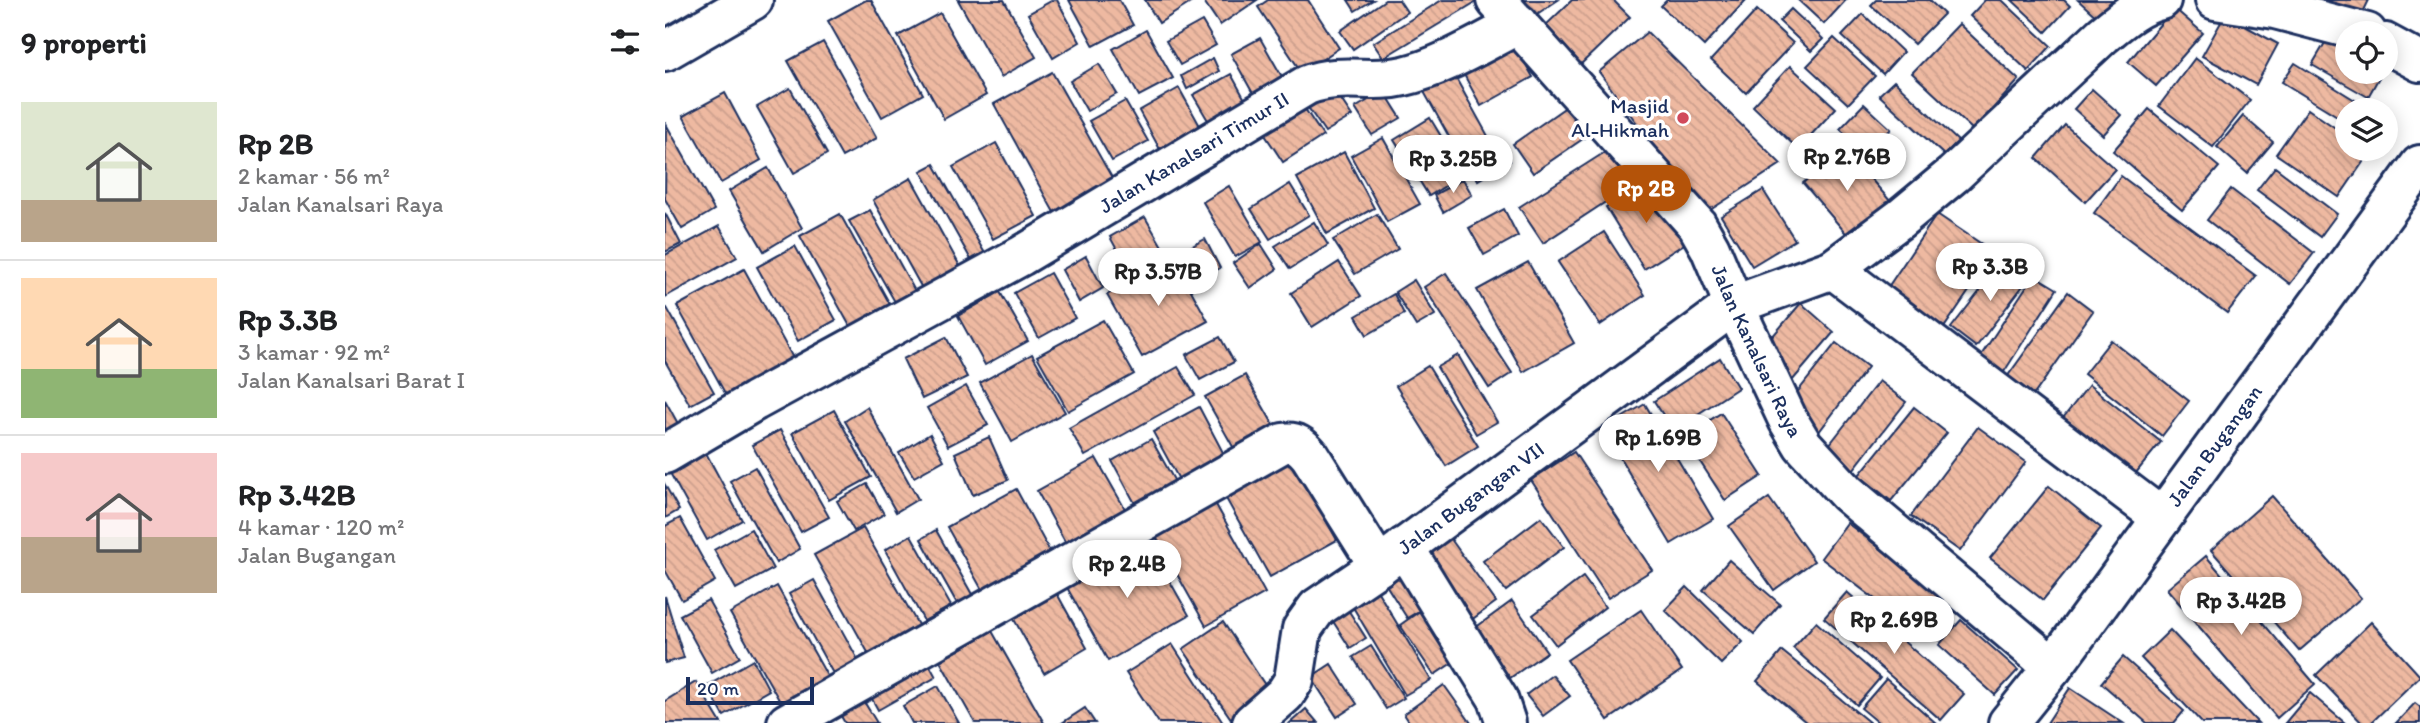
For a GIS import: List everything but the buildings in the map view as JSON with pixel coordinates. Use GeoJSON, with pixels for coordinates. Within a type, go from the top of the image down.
{"type":"FeatureCollection","features":[{"type":"Feature","properties":{"kind":"street"},"geometry":{"type":"LineString","coordinates":[[665,51],[753,0]]}},
{"type":"Feature","properties":{"kind":"street","name":"Jalan Bugangan VII"},"geometry":{"type":"LineString","coordinates":[[1252,723],[1285,694],[1294,680],[1302,629],[1317,608],[1392,557],[1734,305],[1833,269],[1953,175],[2103,35],[2129,15],[2151,2],[2161,0]]}},
{"type":"Feature","properties":{"kind":"street"},"geometry":{"type":"LineString","coordinates":[[2215,0],[2276,9],[2335,25]]}},
{"type":"Feature","properties":{"kind":"street","name":"Jalan Kanalsari Raya"},"geometry":{"type":"LineString","coordinates":[[1508,12],[1697,225],[1788,420],[1803,445],[1847,493],[2053,667]]}},
{"type":"Feature","properties":{"kind":"street","name":"Jalan Kanalsari Timur II"},"geometry":{"type":"LineString","coordinates":[[665,454],[755,401],[1021,256],[1307,85],[1321,79],[1338,77],[1374,80],[1403,77],[1424,70],[1508,12]]}},
{"type":"Feature","properties":{"kind":"street"},"geometry":{"type":"LineString","coordinates":[[2398,50],[2420,62]]}},
{"type":"Feature","properties":{"kind":"street","name":"Jalan Bugangan"},"geometry":{"type":"LineString","coordinates":[[2008,723],[2053,667],[2420,165]]}},
{"type":"Feature","properties":{"kind":"street"},"geometry":{"type":"LineString","coordinates":[[1833,269],[2162,518]]}},
{"type":"Feature","properties":{"kind":"street"},"geometry":{"type":"LineString","coordinates":[[787,723],[1283,443],[1293,442],[1302,446],[1392,557],[1493,690],[1506,723]]}},
{"type":"Feature","properties":{"kind":"place","name":"Masjid Al-Hikmah"},"geometry":{"type":"Point","coordinates":[1683,118]}}]}
